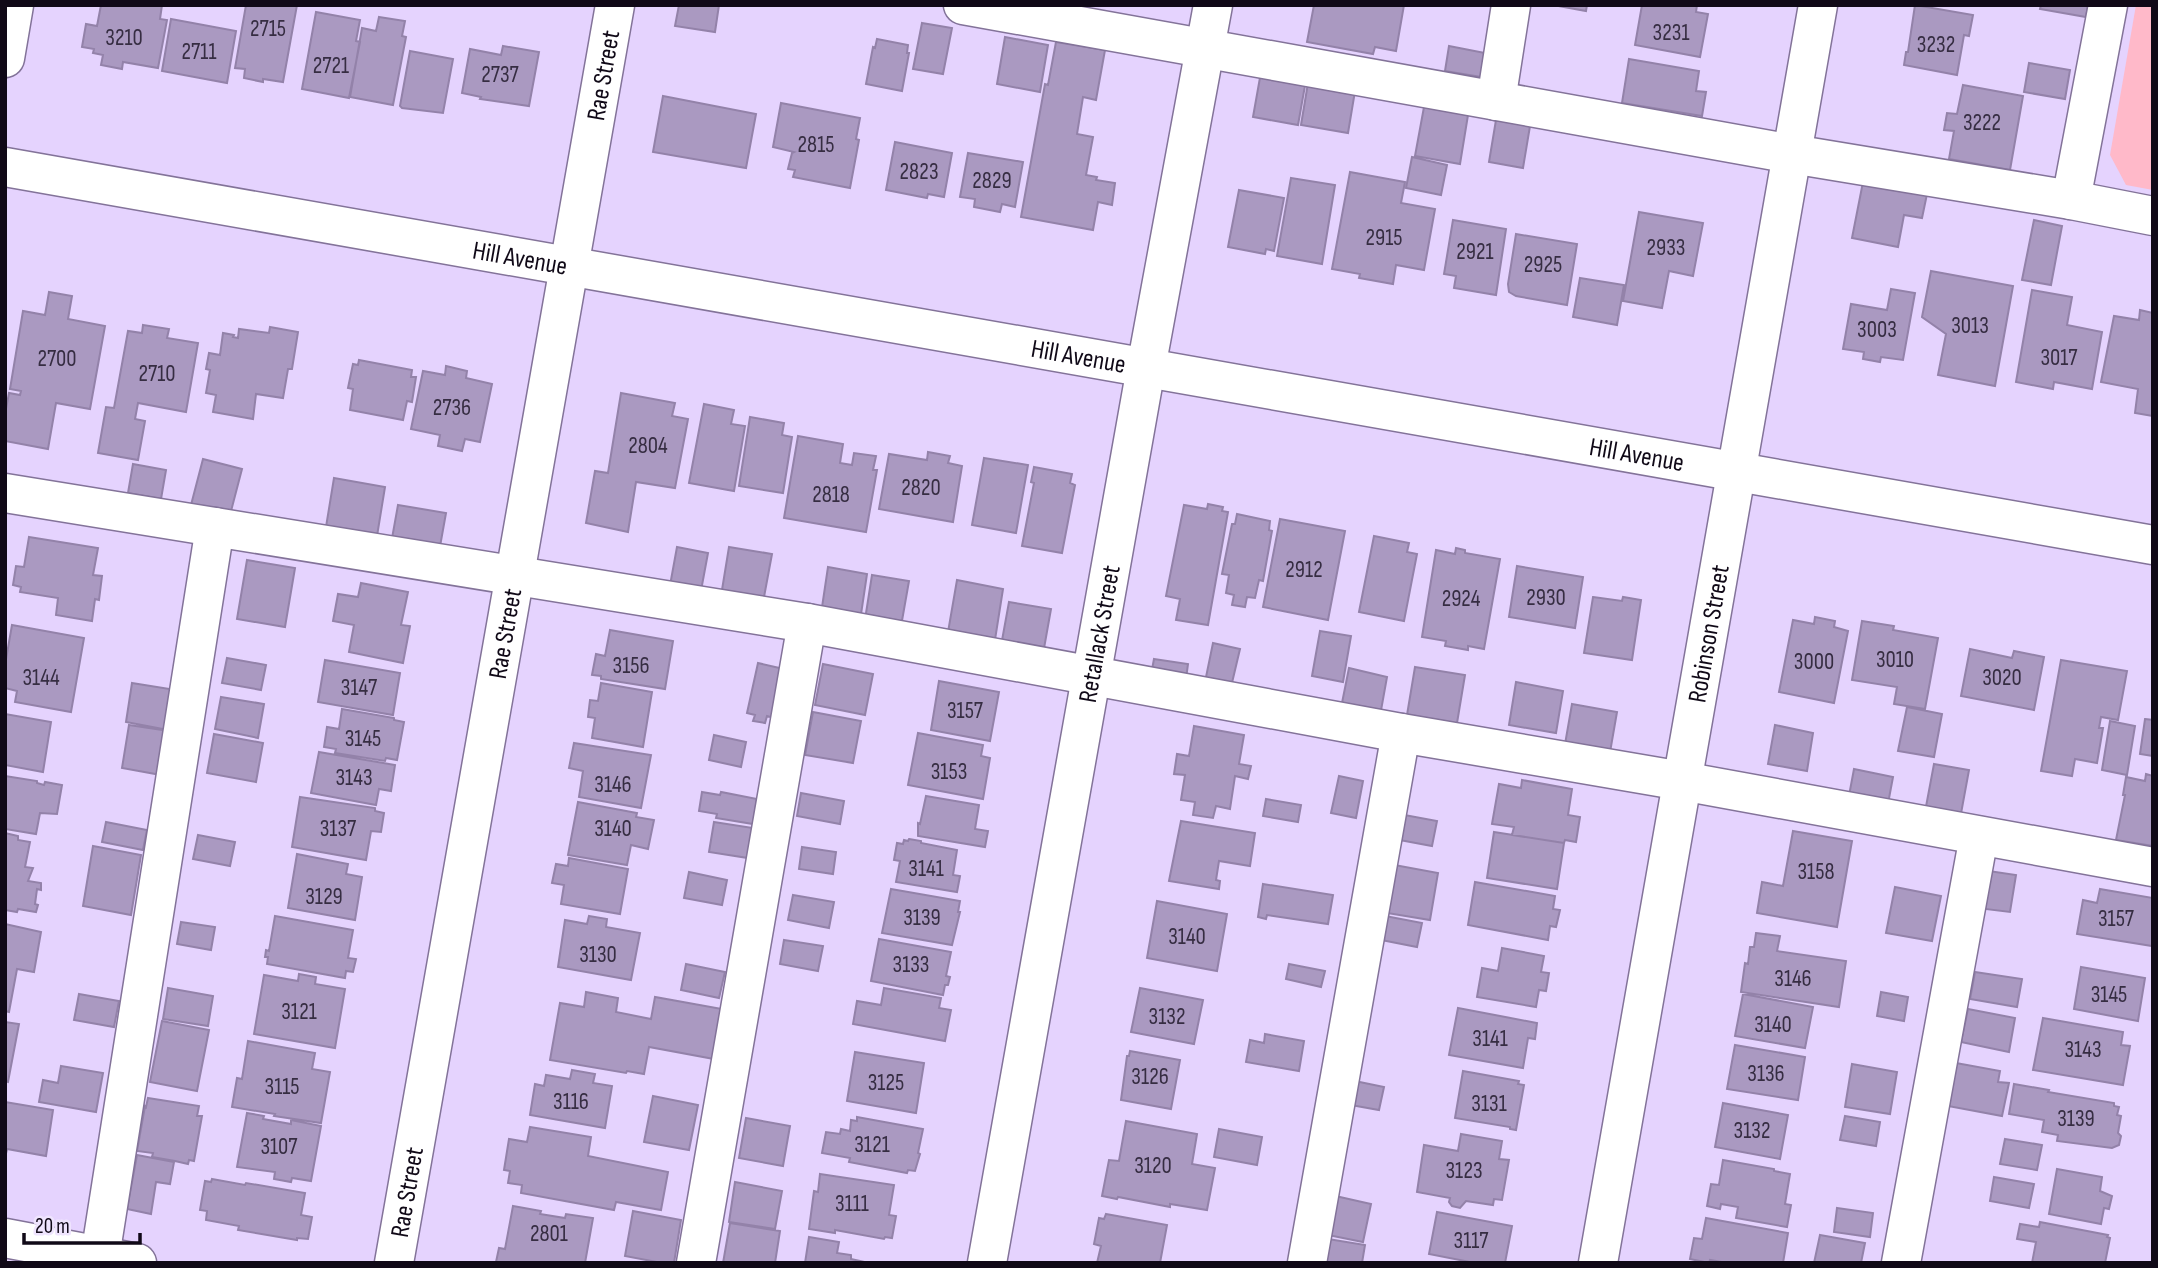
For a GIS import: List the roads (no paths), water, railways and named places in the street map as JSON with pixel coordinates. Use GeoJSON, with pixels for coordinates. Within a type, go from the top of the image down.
{"type":"FeatureCollection","features":[{"type":"Feature","properties":{"kind":"street"},"geometry":{"type":"LineString","coordinates":[[5,58],[14,5]]}},
{"type":"Feature","properties":{"kind":"street","name":"Rae Street"},"geometry":{"type":"LineString","coordinates":[[394,1263],[615,5]]}},
{"type":"Feature","properties":{"kind":"street"},"geometry":{"type":"LineString","coordinates":[[963,5],[1496,102],[2153,216]]}},
{"type":"Feature","properties":{"kind":"street","name":"Retallack Street"},"geometry":{"type":"LineString","coordinates":[[987,1263],[1213,5]]}},
{"type":"Feature","properties":{"kind":"street"},"geometry":{"type":"LineString","coordinates":[[1496,102],[1511,5]]}},
{"type":"Feature","properties":{"kind":"street","name":"Robinson Street"},"geometry":{"type":"LineString","coordinates":[[1598,1263],[1818,5]]}},
{"type":"Feature","properties":{"kind":"street"},"geometry":{"type":"LineString","coordinates":[[2071,200],[2108,5]]}},
{"type":"Feature","properties":{"kind":"street","name":"Hill Avenue"},"geometry":{"type":"LineString","coordinates":[[5,167],[2153,545]]}},
{"type":"Feature","properties":{"kind":"street"},"geometry":{"type":"LineString","coordinates":[[5,493],[807,623],[1401,733],[2153,867]]}},
{"type":"Feature","properties":{"kind":"street"},"geometry":{"type":"LineString","coordinates":[[99,1259],[215,527]]}},
{"type":"Feature","properties":{"kind":"street"},"geometry":{"type":"LineString","coordinates":[[696,1263],[807,623]]}},
{"type":"Feature","properties":{"kind":"street"},"geometry":{"type":"LineString","coordinates":[[1307,1263],[1401,733]]}},
{"type":"Feature","properties":{"kind":"street"},"geometry":{"type":"LineString","coordinates":[[1902,1263],[1979,836]]}},
{"type":"Feature","properties":{"kind":"street"},"geometry":{"type":"LineString","coordinates":[[5,1238],[99,1259],[137,1263]]}}]}
